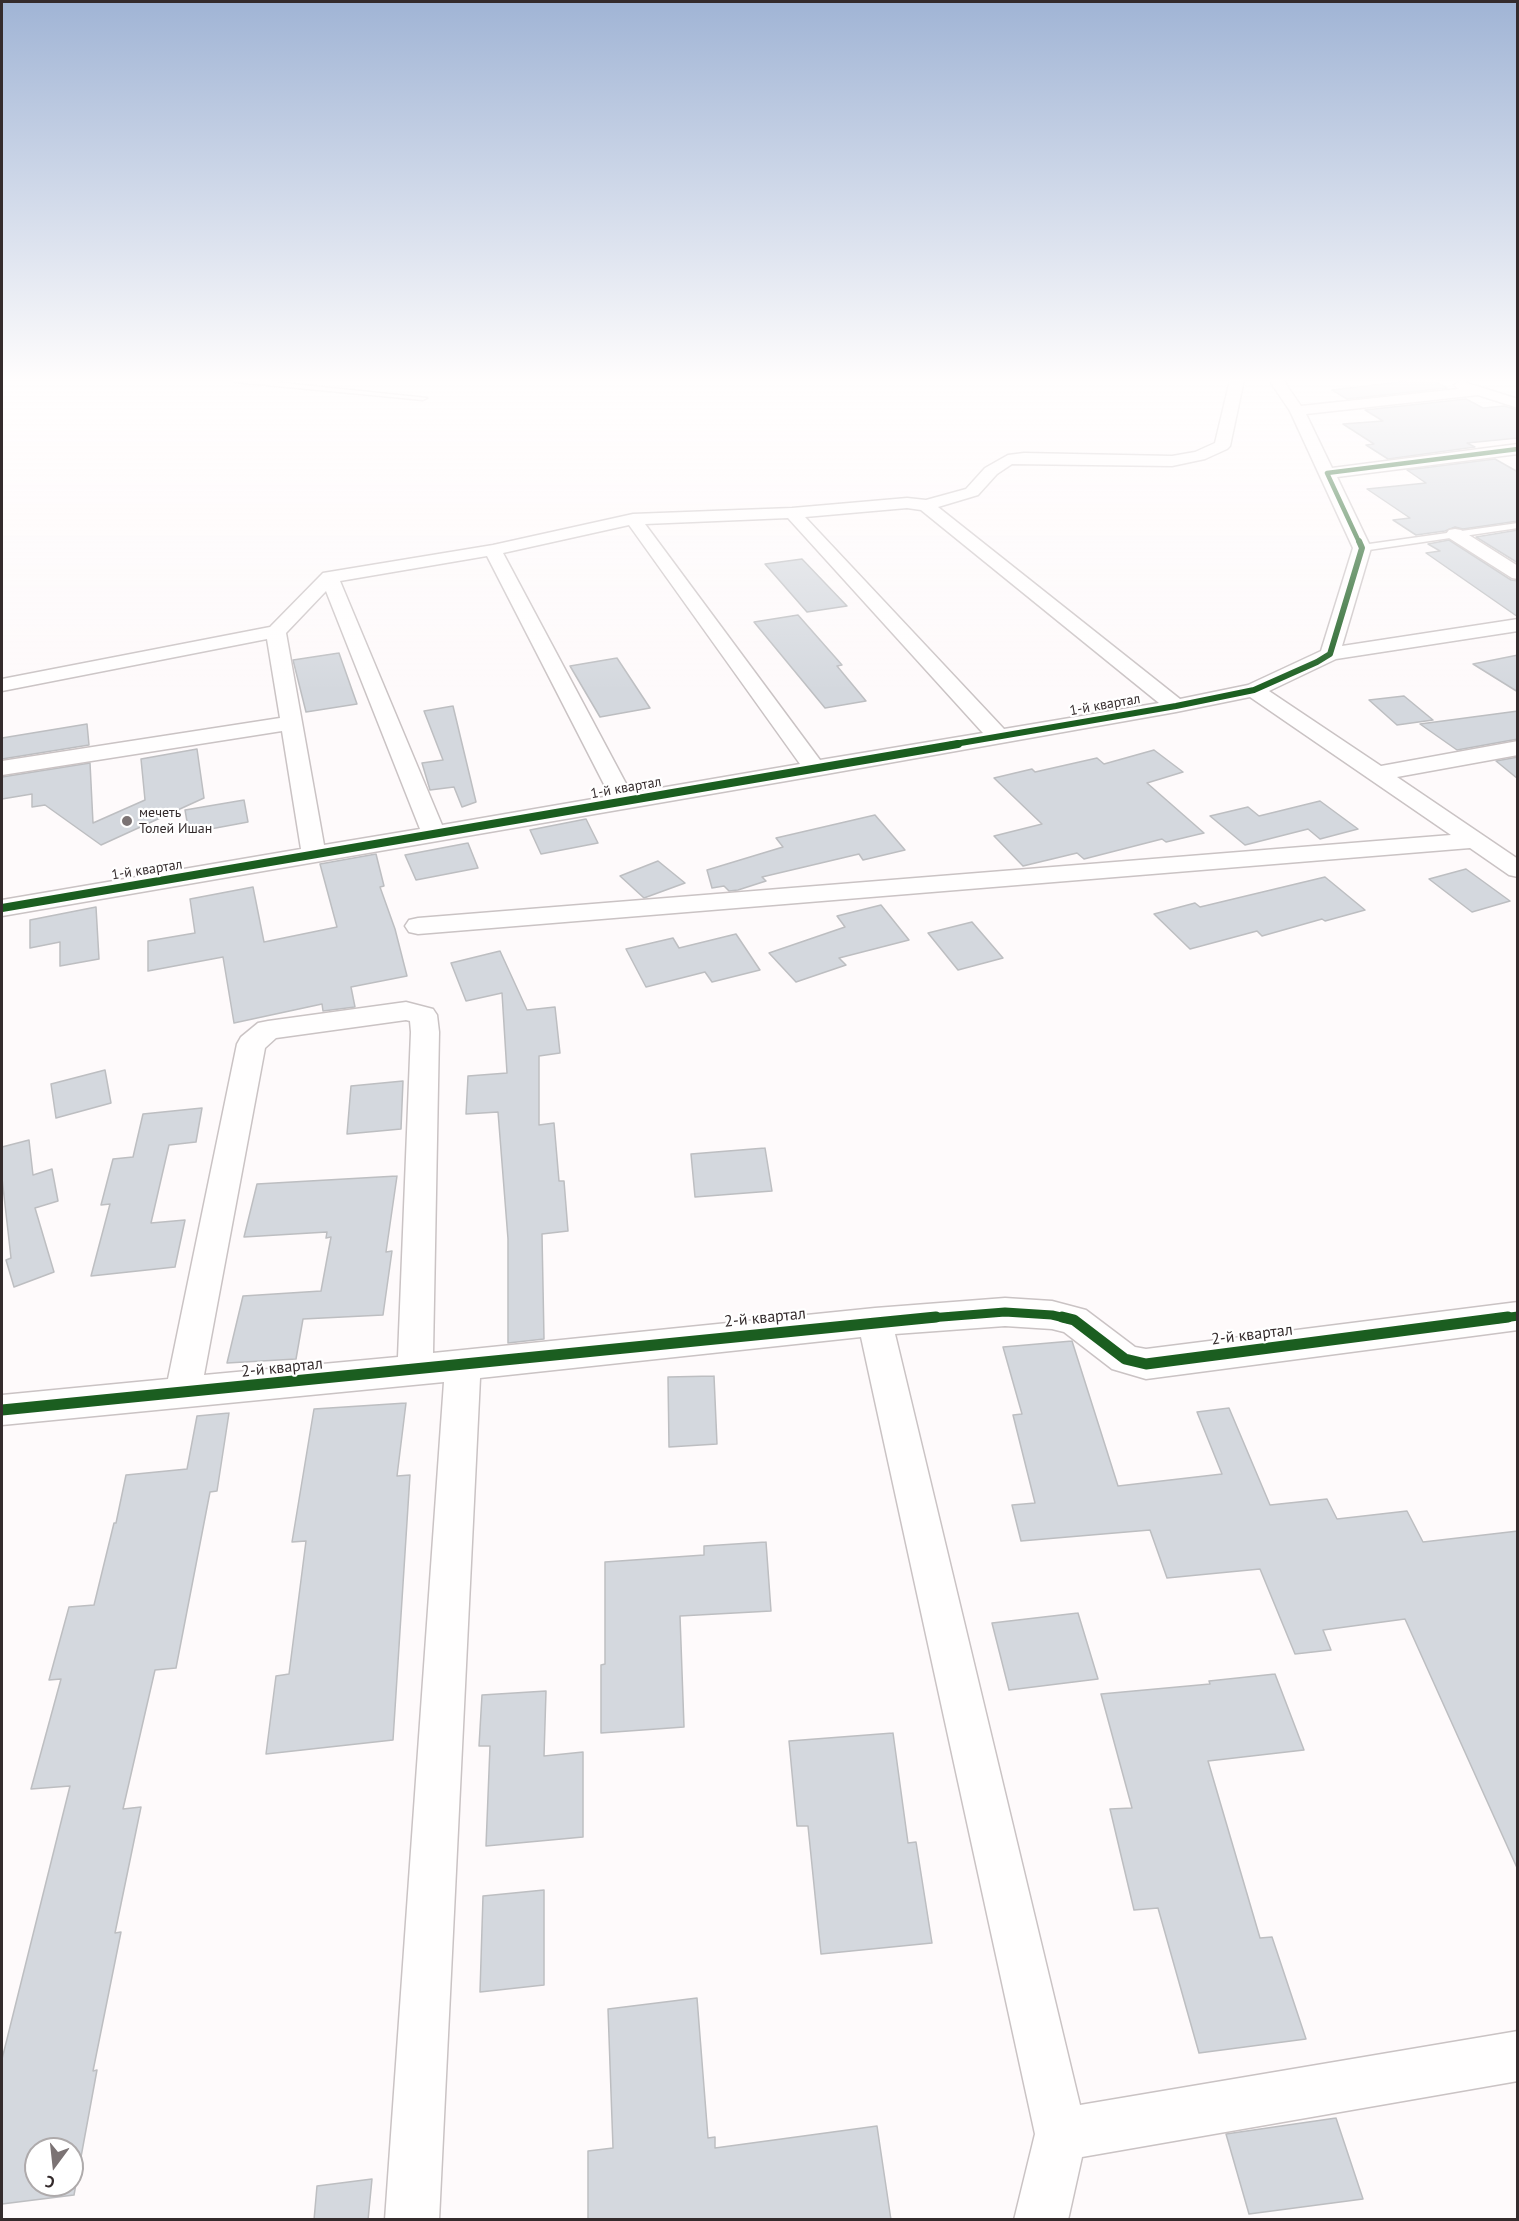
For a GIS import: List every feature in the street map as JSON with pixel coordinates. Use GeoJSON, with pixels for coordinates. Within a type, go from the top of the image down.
{"type":"FeatureCollection","features":[{"type":"Feature","properties":{"kind":"street"},"geometry":{"type":"LineString","coordinates":[[2,686],[185,648],[276,632],[329,577],[493,550],[633,519],[792,513],[907,503],[926,505],[972,492],[980,484]]}},
{"type":"Feature","properties":{"kind":"street"},"geometry":{"type":"LineString","coordinates":[[1330,654],[1362,548],[1332,484]]}},
{"type":"Feature","properties":{"kind":"street"},"geometry":{"type":"LineString","coordinates":[[926,505],[1176,706]]}},
{"type":"Feature","properties":{"kind":"street"},"geometry":{"type":"LineString","coordinates":[[792,513],[999,737]]}},
{"type":"Feature","properties":{"kind":"street"},"geometry":{"type":"LineString","coordinates":[[633,519],[815,769]]}},
{"type":"Feature","properties":{"kind":"street"},"geometry":{"type":"LineString","coordinates":[[1455,534],[1518,574]]}},
{"type":"Feature","properties":{"kind":"street"},"geometry":{"type":"LineString","coordinates":[[493,550],[624,802]]}},
{"type":"Feature","properties":{"kind":"street"},"geometry":{"type":"LineString","coordinates":[[329,577],[434,835]]}},
{"type":"Feature","properties":{"kind":"street","name":"1-й квартал"},"geometry":{"type":"LineString","coordinates":[[2,908],[1176,706],[1254,690],[1330,654],[1518,625]]}},
{"type":"Feature","properties":{"kind":"street"},"geometry":{"type":"LineString","coordinates":[[276,632],[314,856]]}},
{"type":"Feature","properties":{"kind":"street"},"geometry":{"type":"LineString","coordinates":[[1254,690],[1472,841],[1518,870]]}},
{"type":"Feature","properties":{"kind":"street"},"geometry":{"type":"LineString","coordinates":[[2,768],[291,723]]}},
{"type":"Feature","properties":{"kind":"street"},"geometry":{"type":"LineString","coordinates":[[1375,774],[1518,748]]}},
{"type":"Feature","properties":{"kind":"street"},"geometry":{"type":"LineString","coordinates":[[418,926],[1472,841]]}},
{"type":"Feature","properties":{"kind":"street"},"geometry":{"type":"LineString","coordinates":[[183,1393],[251,1044],[268,1030],[406,1011],[423,1015],[425,1032],[415,1370]]}},
{"type":"Feature","properties":{"kind":"street","name":"2-й квартал"},"geometry":{"type":"LineString","coordinates":[[2,1410],[875,1322],[1005,1312],[1052,1315],[1074,1320],[1125,1359],[1146,1364],[1518,1316]]}},
{"type":"Feature","properties":{"kind":"street"},"geometry":{"type":"LineString","coordinates":[[875,1322],[1061,2134],[1041,2220]]}},
{"type":"Feature","properties":{"kind":"street"},"geometry":{"type":"LineString","coordinates":[[412,2220],[463,1365]]}},
{"type":"Feature","properties":{"kind":"street"},"geometry":{"type":"LineString","coordinates":[[1061,2134],[1518,2056]]}},
{"type":"Feature","properties":{"kind":"lane"},"geometry":{"type":"LineString","coordinates":[[1362,548],[1518,525]]}},
{"type":"Feature","properties":{"kind":"building"},"geometry":{"type":"Polygon","coordinates":[[[1420,484],[1518,484],[1518,521],[1463,529],[1455,527],[1445,531],[1416,535],[1393,520],[1410,518],[1367,489],[1420,484]]]}},
{"type":"Feature","properties":{"kind":"building"},"geometry":{"type":"Polygon","coordinates":[[[1518,530],[1518,563],[1476,537],[1518,530]]]}},
{"type":"Feature","properties":{"kind":"building"},"geometry":{"type":"Polygon","coordinates":[[[1449,540],[1511,580],[1518,581],[1518,617],[1426,553],[1440,551],[1428,544],[1449,540]]]}},
{"type":"Feature","properties":{"kind":"building"},"geometry":{"type":"Polygon","coordinates":[[[802,559],[847,606],[807,612],[765,564],[802,559]]]}},
{"type":"Feature","properties":{"kind":"building"},"geometry":{"type":"Polygon","coordinates":[[[798,615],[842,665],[837,666],[866,701],[825,708],[754,622],[798,615]]]}},
{"type":"Feature","properties":{"kind":"building"},"geometry":{"type":"Polygon","coordinates":[[[339,653],[357,704],[306,712],[293,660],[339,653]]]}},
{"type":"Feature","properties":{"kind":"building"},"geometry":{"type":"Polygon","coordinates":[[[1518,655],[1518,692],[1473,664],[1518,655]]]}},
{"type":"Feature","properties":{"kind":"building"},"geometry":{"type":"Polygon","coordinates":[[[617,658],[650,708],[600,717],[570,666],[617,658]]]}},
{"type":"Feature","properties":{"kind":"building"},"geometry":{"type":"Polygon","coordinates":[[[1404,696],[1433,720],[1397,725],[1369,700],[1404,696]]]}},
{"type":"Feature","properties":{"kind":"building"},"geometry":{"type":"Polygon","coordinates":[[[453,706],[476,802],[462,807],[454,787],[430,790],[422,763],[443,760],[424,711],[453,706]]]}},
{"type":"Feature","properties":{"kind":"building"},"geometry":{"type":"Polygon","coordinates":[[[1518,711],[1518,739],[1457,750],[1420,724],[1518,711]]]}},
{"type":"Feature","properties":{"kind":"building"},"geometry":{"type":"Polygon","coordinates":[[[87,724],[89,745],[2,759],[2,738],[87,724]]]}},
{"type":"Feature","properties":{"kind":"building"},"geometry":{"type":"Polygon","coordinates":[[[197,749],[204,798],[101,845],[45,805],[32,807],[32,794],[2,799],[2,777],[90,763],[93,823],[145,800],[141,759],[197,749]]]}},
{"type":"Feature","properties":{"kind":"building"},"geometry":{"type":"Polygon","coordinates":[[[1154,750],[1183,772],[1147,783],[1204,833],[1166,842],[1162,839],[1084,859],[1077,853],[1023,866],[994,836],[1042,824],[994,778],[1032,769],[1035,772],[1097,758],[1104,764],[1154,750]]]}},
{"type":"Feature","properties":{"kind":"building"},"geometry":{"type":"Polygon","coordinates":[[[1518,757],[1518,779],[1496,761],[1518,757]]]}},
{"type":"Feature","properties":{"kind":"building"},"geometry":{"type":"Polygon","coordinates":[[[244,800],[248,822],[189,833],[185,810],[244,800]]]}},
{"type":"Feature","properties":{"kind":"building"},"geometry":{"type":"Polygon","coordinates":[[[1320,801],[1358,829],[1320,839],[1308,829],[1245,845],[1210,816],[1248,807],[1259,816],[1320,801]]]}},
{"type":"Feature","properties":{"kind":"building"},"geometry":{"type":"Polygon","coordinates":[[[875,815],[905,850],[863,860],[859,854],[762,877],[766,881],[738,890],[729,891],[724,886],[712,888],[707,870],[783,847],[776,838],[875,815]]]}},
{"type":"Feature","properties":{"kind":"building"},"geometry":{"type":"Polygon","coordinates":[[[586,819],[598,843],[541,854],[530,830],[586,819]]]}},
{"type":"Feature","properties":{"kind":"building"},"geometry":{"type":"Polygon","coordinates":[[[468,843],[478,868],[416,880],[405,855],[468,843]]]}},
{"type":"Feature","properties":{"kind":"building"},"geometry":{"type":"Polygon","coordinates":[[[376,854],[384,886],[380,887],[395,929],[407,976],[351,987],[355,1007],[323,1011],[322,1004],[234,1023],[223,957],[148,971],[148,941],[195,933],[190,899],[253,887],[264,942],[337,927],[320,864],[376,854]]]}},
{"type":"Feature","properties":{"kind":"building"},"geometry":{"type":"Polygon","coordinates":[[[658,861],[685,883],[644,898],[620,876],[658,861]]]}},
{"type":"Feature","properties":{"kind":"building"},"geometry":{"type":"Polygon","coordinates":[[[1466,869],[1510,901],[1472,912],[1429,879],[1466,869]]]}},
{"type":"Feature","properties":{"kind":"building"},"geometry":{"type":"Polygon","coordinates":[[[1325,877],[1365,910],[1262,936],[1257,931],[1190,949],[1154,914],[1195,903],[1200,907],[1325,877]]]}},
{"type":"Feature","properties":{"kind":"building"},"geometry":{"type":"Polygon","coordinates":[[[881,905],[909,940],[839,958],[846,965],[796,982],[769,953],[845,927],[837,916],[881,905]]]}},
{"type":"Feature","properties":{"kind":"building"},"geometry":{"type":"Polygon","coordinates":[[[96,907],[99,959],[60,966],[60,942],[30,948],[30,920],[96,907]]]}},
{"type":"Feature","properties":{"kind":"building"},"geometry":{"type":"Polygon","coordinates":[[[972,922],[1003,958],[958,970],[928,933],[972,922]]]}},
{"type":"Feature","properties":{"kind":"building"},"geometry":{"type":"Polygon","coordinates":[[[736,934],[760,970],[712,982],[705,972],[646,987],[626,949],[673,938],[679,948],[736,934]]]}},
{"type":"Feature","properties":{"kind":"building"},"geometry":{"type":"Polygon","coordinates":[[[500,951],[527,1010],[555,1007],[560,1053],[539,1056],[539,1125],[554,1123],[559,1181],[564,1181],[568,1231],[542,1234],[544,1339],[508,1343],[508,1239],[498,1112],[466,1114],[468,1076],[507,1073],[502,993],[466,1001],[451,963],[500,951]]]}},
{"type":"Feature","properties":{"kind":"building"},"geometry":{"type":"Polygon","coordinates":[[[105,1070],[111,1103],[56,1118],[51,1084],[105,1070]]]}},
{"type":"Feature","properties":{"kind":"building"},"geometry":{"type":"Polygon","coordinates":[[[403,1081],[401,1129],[347,1134],[351,1086],[403,1081]]]}},
{"type":"Feature","properties":{"kind":"building"},"geometry":{"type":"Polygon","coordinates":[[[202,1108],[196,1142],[169,1145],[151,1223],[185,1220],[175,1267],[91,1276],[110,1204],[101,1205],[113,1159],[133,1157],[143,1114],[202,1108]]]}},
{"type":"Feature","properties":{"kind":"building"},"geometry":{"type":"Polygon","coordinates":[[[29,1140],[33,1175],[52,1169],[58,1201],[35,1208],[54,1272],[14,1287],[6,1260],[11,1258],[2,1178],[2,1147],[29,1140]]]}},
{"type":"Feature","properties":{"kind":"building"},"geometry":{"type":"Polygon","coordinates":[[[765,1148],[772,1191],[695,1197],[691,1154],[765,1148]]]}},
{"type":"Feature","properties":{"kind":"building"},"geometry":{"type":"Polygon","coordinates":[[[397,1176],[386,1252],[392,1251],[383,1315],[303,1319],[296,1359],[227,1363],[243,1296],[321,1291],[331,1237],[326,1238],[327,1232],[244,1237],[257,1184],[397,1176]]]}},
{"type":"Feature","properties":{"kind":"building"},"geometry":{"type":"Polygon","coordinates":[[[1072,1341],[1118,1486],[1222,1474],[1197,1412],[1229,1408],[1270,1505],[1327,1499],[1337,1519],[1407,1511],[1423,1542],[1518,1531],[1518,1870],[1405,1619],[1323,1630],[1331,1650],[1295,1654],[1260,1569],[1167,1578],[1150,1530],[1021,1541],[1012,1505],[1035,1503],[1013,1415],[1022,1414],[1003,1347],[1072,1341]]]}},
{"type":"Feature","properties":{"kind":"building"},"geometry":{"type":"Polygon","coordinates":[[[714,1376],[717,1444],[669,1447],[668,1377],[714,1376]]]}},
{"type":"Feature","properties":{"kind":"building"},"geometry":{"type":"Polygon","coordinates":[[[406,1403],[397,1476],[410,1475],[393,1740],[266,1754],[276,1676],[289,1674],[306,1541],[292,1542],[314,1409],[406,1403]]]}},
{"type":"Feature","properties":{"kind":"building"},"geometry":{"type":"Polygon","coordinates":[[[229,1413],[217,1491],[210,1492],[176,1668],[155,1670],[123,1809],[141,1807],[115,1933],[121,1932],[93,2071],[97,2070],[84,2141],[84,2137],[24,2137],[24,2197],[58,2197],[2,2204],[2,2059],[70,1786],[31,1789],[61,1679],[49,1680],[69,1607],[94,1605],[126,1475],[187,1469],[197,1416],[229,1413]]]}},
{"type":"Feature","properties":{"kind":"building"},"geometry":{"type":"Polygon","coordinates":[[[766,1542],[771,1611],[680,1616],[684,1727],[601,1733],[601,1665],[605,1664],[605,1562],[704,1555],[704,1546],[766,1542]]]}},
{"type":"Feature","properties":{"kind":"building"},"geometry":{"type":"Polygon","coordinates":[[[1078,1613],[1098,1679],[1009,1690],[992,1623],[1078,1613]]]}},
{"type":"Feature","properties":{"kind":"building"},"geometry":{"type":"Polygon","coordinates":[[[1275,1674],[1304,1750],[1208,1761],[1260,1938],[1272,1937],[1306,2039],[1199,2053],[1158,1908],[1134,1910],[1110,1809],[1132,1808],[1101,1694],[1210,1684],[1209,1681],[1275,1674]]]}},
{"type":"Feature","properties":{"kind":"building"},"geometry":{"type":"Polygon","coordinates":[[[546,1691],[544,1756],[583,1752],[583,1837],[486,1846],[490,1746],[479,1746],[482,1695],[546,1691]]]}},
{"type":"Feature","properties":{"kind":"building"},"geometry":{"type":"Polygon","coordinates":[[[893,1733],[908,1843],[916,1842],[932,1943],[821,1954],[808,1826],[797,1826],[789,1741],[893,1733]]]}},
{"type":"Feature","properties":{"kind":"building"},"geometry":{"type":"Polygon","coordinates":[[[544,1890],[544,1985],[480,1992],[483,1896],[544,1890]]]}},
{"type":"Feature","properties":{"kind":"building"},"geometry":{"type":"Polygon","coordinates":[[[697,1998],[708,2138],[715,2137],[715,2148],[877,2126],[891,2220],[588,2220],[588,2151],[613,2148],[608,2009],[697,1998]]]}},
{"type":"Feature","properties":{"kind":"building"},"geometry":{"type":"Polygon","coordinates":[[[1336,2118],[1363,2199],[1249,2214],[1226,2134],[1336,2118]]]}},
{"type":"Feature","properties":{"kind":"building"},"geometry":{"type":"Polygon","coordinates":[[[372,2179],[368,2220],[314,2220],[317,2186],[372,2179]]]}},
{"type":"Feature","properties":{"kind":"cycle path"},"geometry":{"type":"LineString","coordinates":[[2,908],[1176,706],[1254,690],[1330,654],[1362,548],[1332,484]]}},
{"type":"Feature","properties":{"kind":"cycle path"},"geometry":{"type":"LineString","coordinates":[[2,1410],[875,1322],[1005,1312],[1052,1315],[1074,1320],[1125,1359],[1146,1364],[1518,1316]]}},
{"type":"Feature","properties":{"kind":"place","name":"мечеть Толей Ишан"},"geometry":{"type":"Point","coordinates":[127,821]}}]}
